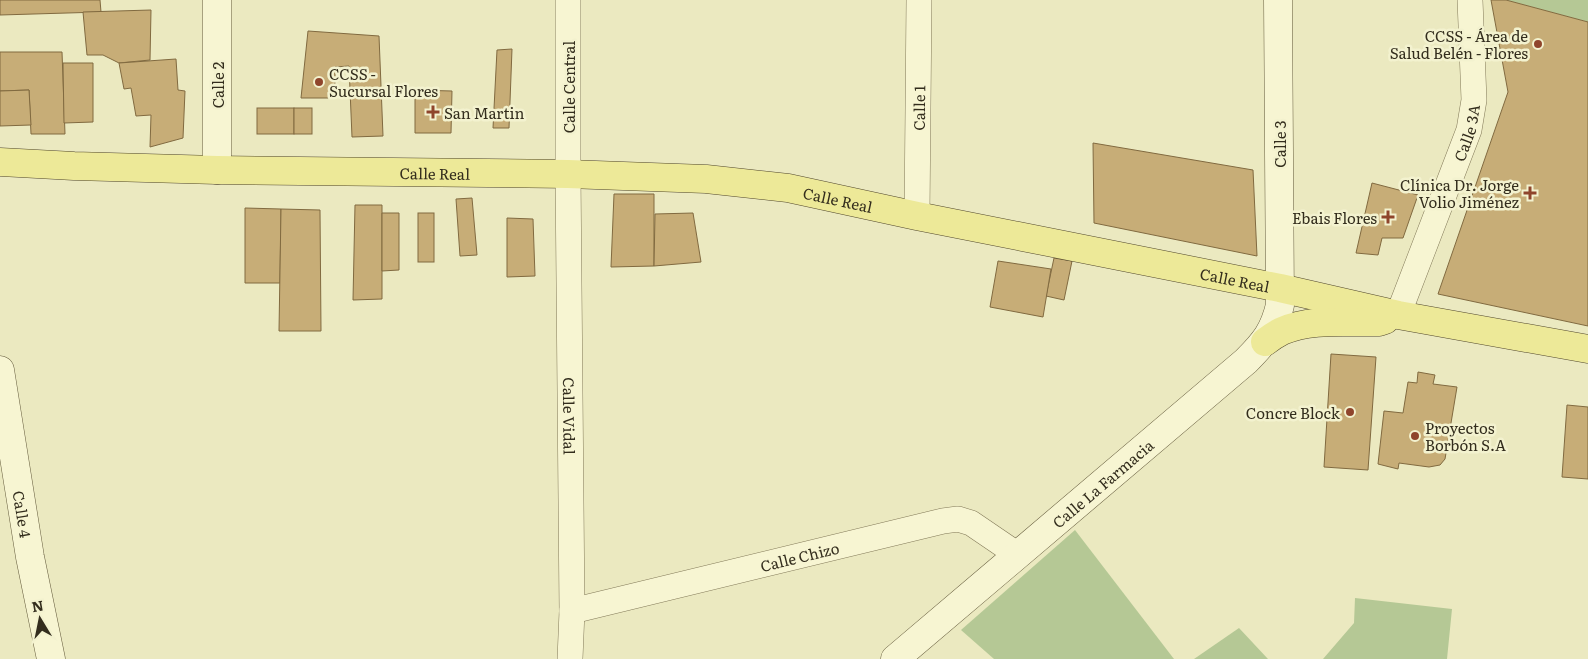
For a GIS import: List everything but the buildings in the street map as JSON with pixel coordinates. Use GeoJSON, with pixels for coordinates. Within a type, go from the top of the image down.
{"type":"FeatureCollection","features":[{"type":"Feature","properties":{"kind":"main road","name":"Calle 2"},"geometry":{"type":"LineString","coordinates":[[217,0],[217,170]]}},
{"type":"Feature","properties":{"kind":"main road","name":"Calle 3"},"geometry":{"type":"LineString","coordinates":[[1278,0],[1280,288]]}},
{"type":"Feature","properties":{"kind":"main road","name":"Calle Real"},"geometry":{"type":"LineString","coordinates":[[0,162],[217,170],[568,174],[706,179],[788,188],[917,216],[1280,288],[1398,315],[1588,349]]}},
{"type":"Feature","properties":{"kind":"main road","name":"Calle Real"},"geometry":{"type":"LineString","coordinates":[[0,176],[74,166]]}},
{"type":"Feature","properties":{"kind":"main road","name":"Calle La Farmacia"},"geometry":{"type":"LineString","coordinates":[[895,659],[1265,342],[1276,320],[1280,305],[1280,288]]}},
{"type":"Feature","properties":{"kind":"main road"},"geometry":{"type":"LineString","coordinates":[[1265,342],[1281,332],[1298,326],[1324,322],[1379,322],[1398,315]]}},
{"type":"Feature","properties":{"kind":"main road","name":"Calle 4"},"geometry":{"type":"LineString","coordinates":[[0,370],[30,557],[51,659]]}},
{"type":"Feature","properties":{"kind":"street","name":"Calle Central"},"geometry":{"type":"LineString","coordinates":[[568,0],[568,174]]}},
{"type":"Feature","properties":{"kind":"street","name":"Calle 1"},"geometry":{"type":"LineString","coordinates":[[917,216],[919,0]]}},
{"type":"Feature","properties":{"kind":"street","name":"Calle 3A"},"geometry":{"type":"LineString","coordinates":[[1398,315],[1469,130],[1474,100],[1470,0]]}},
{"type":"Feature","properties":{"kind":"street","name":"Calle Vidal"},"geometry":{"type":"LineString","coordinates":[[568,174],[572,611],[570,659]]}},
{"type":"Feature","properties":{"kind":"street","name":"Calle Chizo"},"geometry":{"type":"LineString","coordinates":[[572,611],[943,520],[958,519],[971,523],[1018,554]]}},
{"type":"Feature","properties":{"kind":"green space"},"geometry":{"type":"Polygon","coordinates":[[[1506,0],[1588,0],[1588,22],[1506,0]]]}},
{"type":"Feature","properties":{"kind":"green space"},"geometry":{"type":"Polygon","coordinates":[[[1075,530],[1174,659],[994,659],[961,630],[1075,530]]]}},
{"type":"Feature","properties":{"kind":"green space"},"geometry":{"type":"Polygon","coordinates":[[[1355,598],[1452,609],[1447,659],[1323,659],[1354,623],[1355,598]]]}},
{"type":"Feature","properties":{"kind":"green space"},"geometry":{"type":"Polygon","coordinates":[[[1239,628],[1268,659],[1194,659],[1239,628]]]}},
{"type":"Feature","properties":{"kind":"place","name":"CCSS - Área de Salud Belén - Flores"},"geometry":{"type":"Point","coordinates":[1538,44]}},
{"type":"Feature","properties":{"kind":"place","name":"CCSS - Sucursal Flores"},"geometry":{"type":"Point","coordinates":[319,82]}},
{"type":"Feature","properties":{"kind":"place","name":"San Martin"},"geometry":{"type":"Point","coordinates":[433,112]}},
{"type":"Feature","properties":{"kind":"place","name":"Clínica Dr. Jorge Volio Jiménez"},"geometry":{"type":"Point","coordinates":[1530,193]}},
{"type":"Feature","properties":{"kind":"place","name":"Ebais Flores"},"geometry":{"type":"Point","coordinates":[1388,217]}},
{"type":"Feature","properties":{"kind":"place","name":"Concre Block"},"geometry":{"type":"Point","coordinates":[1350,412]}},
{"type":"Feature","properties":{"kind":"place","name":"Proyectos Borbón S.A"},"geometry":{"type":"Point","coordinates":[1415,436]}}]}
